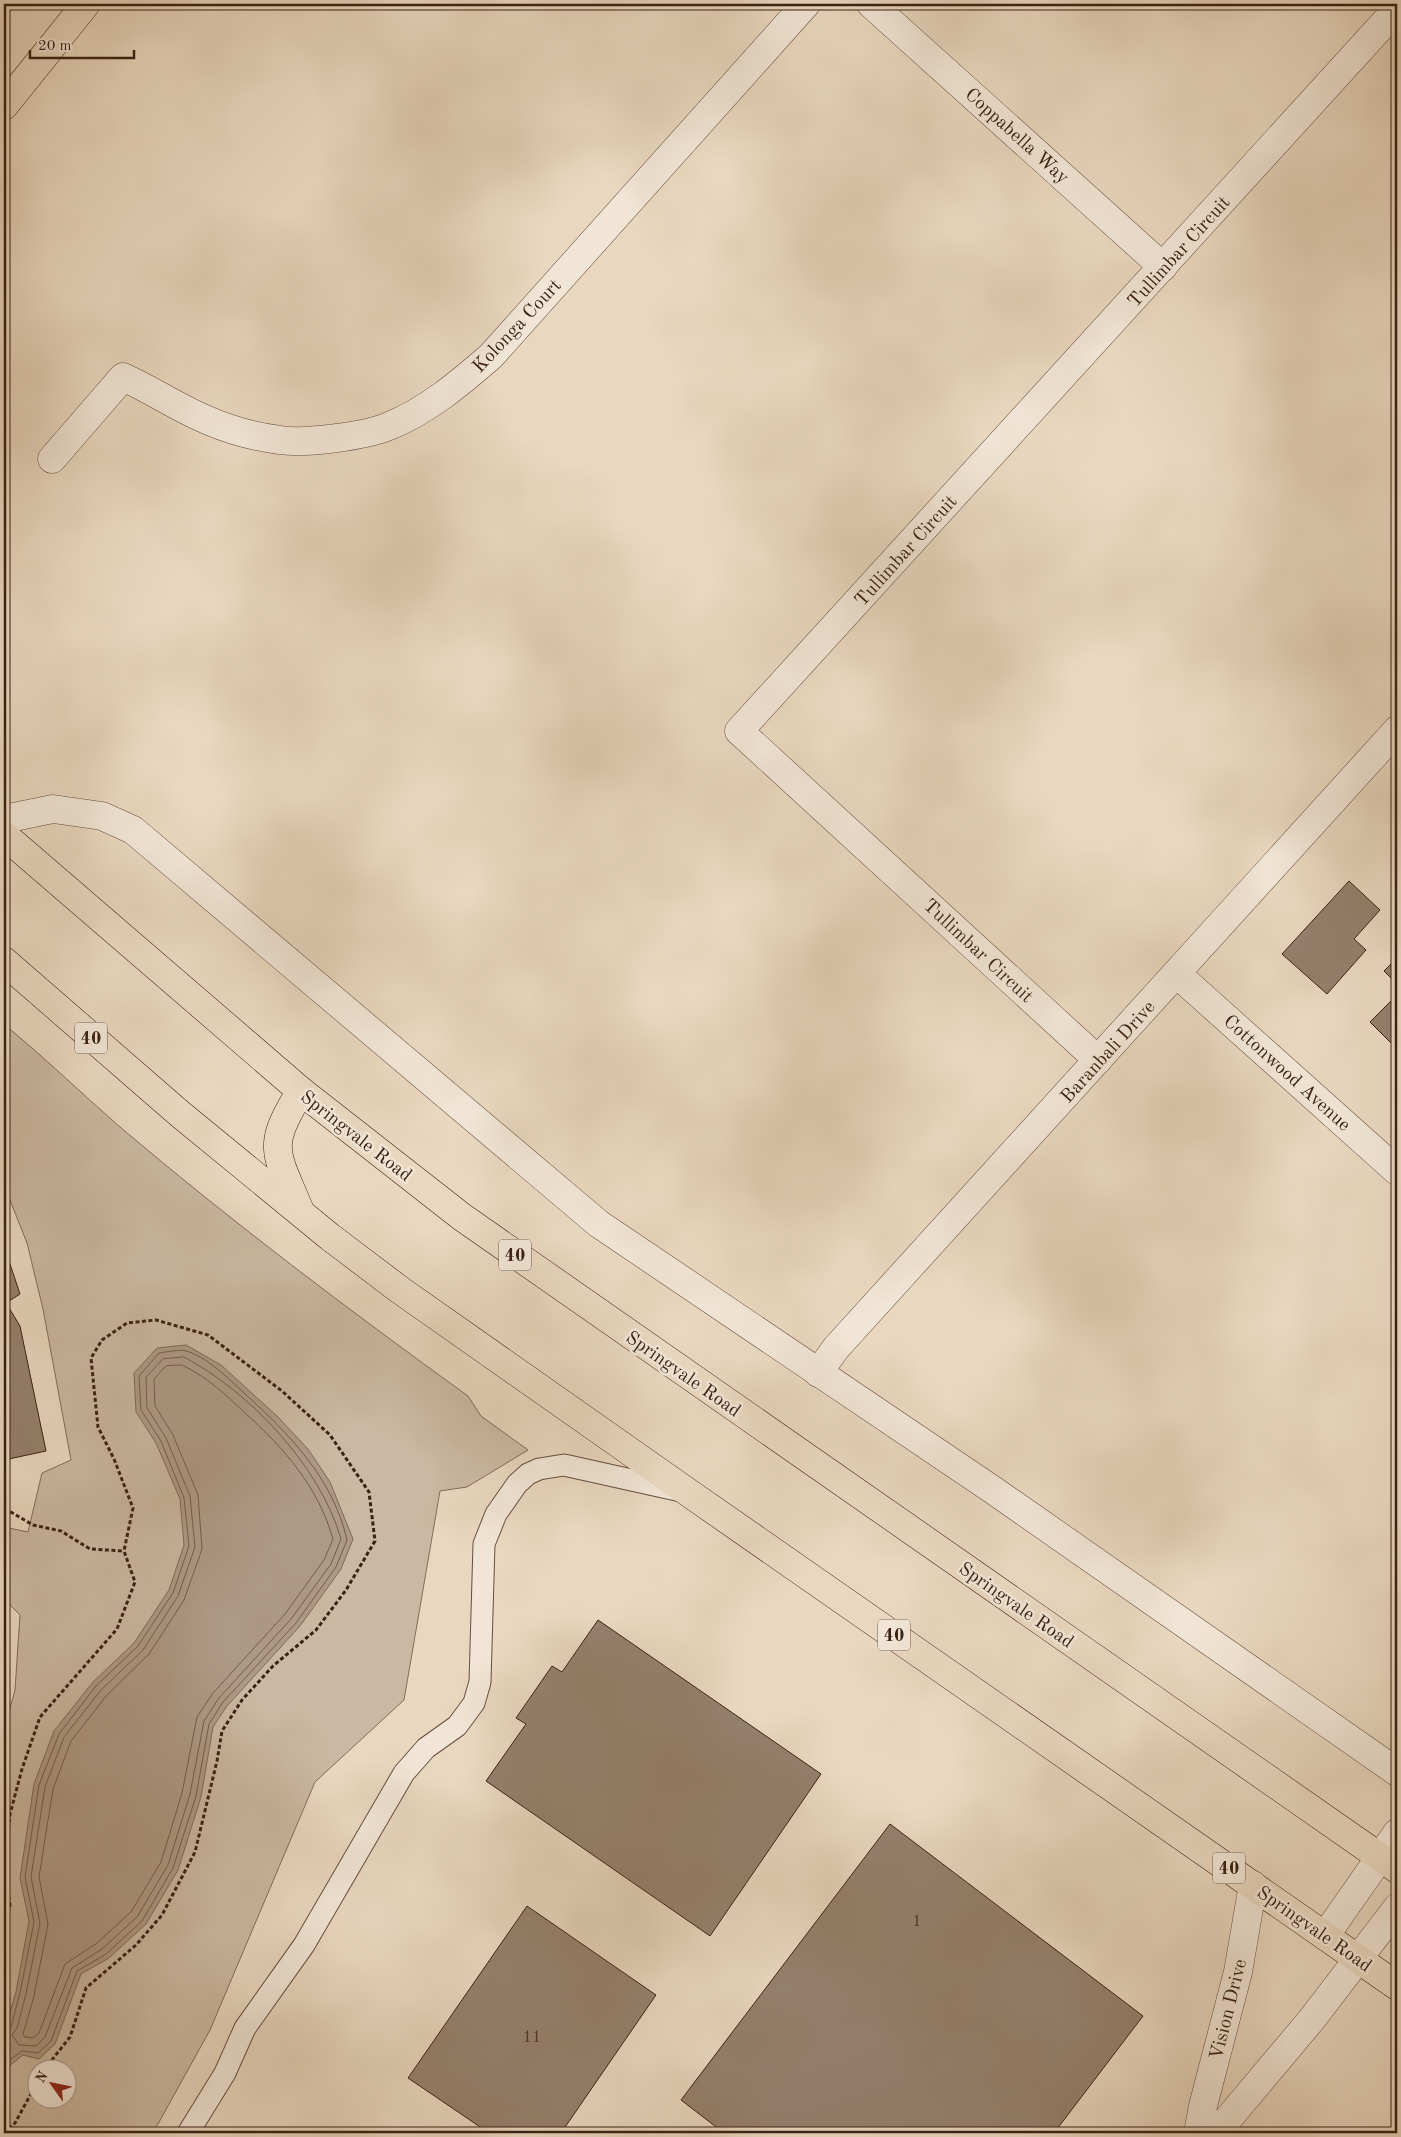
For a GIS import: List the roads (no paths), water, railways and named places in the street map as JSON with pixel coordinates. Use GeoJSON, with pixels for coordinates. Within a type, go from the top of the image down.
{"type":"FeatureCollection","features":[{"type":"Feature","properties":{"kind":"highway"},"geometry":{"type":"LineString","coordinates":[[4,106],[86,4]]}},
{"type":"Feature","properties":{"kind":"highway","name":"Springvale Road"},"geometry":{"type":"LineString","coordinates":[[4,835],[302,1091],[462,1217],[1389,1863]]}},
{"type":"Feature","properties":{"kind":"highway","name":"Springvale Road"},"geometry":{"type":"LineString","coordinates":[[4,960],[180,1114],[302,1214],[442,1320],[1397,1986]]}},
{"type":"Feature","properties":{"kind":"highway"},"geometry":{"type":"LineString","coordinates":[[302,1091],[284,1118],[277,1142],[278,1156],[302,1214]]}},
{"type":"Feature","properties":{"kind":"street","name":"Kolonga Court"},"geometry":{"type":"LineString","coordinates":[[52,459],[124,377],[150,389],[177,408],[209,421],[282,440],[360,434],[389,426],[440,397],[492,356],[806,4]]}},
{"type":"Feature","properties":{"kind":"street","name":"Coppabella Way"},"geometry":{"type":"LineString","coordinates":[[871,4],[1164,267]]}},
{"type":"Feature","properties":{"kind":"street","name":"Tullimbar Circuit"},"geometry":{"type":"LineString","coordinates":[[1098,1060],[739,730],[1164,267],[1397,8]]}},
{"type":"Feature","properties":{"kind":"street","name":"Baranbali Drive"},"geometry":{"type":"LineString","coordinates":[[818,1373],[843,1340],[1397,730]]}},
{"type":"Feature","properties":{"kind":"street"},"geometry":{"type":"LineString","coordinates":[[4,819],[53,809],[102,816],[133,830],[599,1224],[993,1490],[1397,1772]]}},
{"type":"Feature","properties":{"kind":"street","name":"Cottonwood Avenue"},"geometry":{"type":"LineString","coordinates":[[1177,974],[1397,1171]]}},
{"type":"Feature","properties":{"kind":"street"},"geometry":{"type":"LineString","coordinates":[[1325,1936],[1389,1863],[1397,1833]]}},
{"type":"Feature","properties":{"kind":"street","name":"Vision Drive"},"geometry":{"type":"LineString","coordinates":[[1198,2133],[1203,2106],[1238,1972],[1253,1885]]}},
{"type":"Feature","properties":{"kind":"street"},"geometry":{"type":"LineString","coordinates":[[1210,2133],[1228,2119],[1397,1908]]}},
{"type":"Feature","properties":{"kind":"lane"},"geometry":{"type":"LineString","coordinates":[[188,2133],[225,2073],[245,2028],[304,1945],[404,1772],[426,1748],[457,1726],[474,1704],[480,1682],[484,1544],[496,1514],[517,1484],[528,1474],[551,1466],[581,1467],[689,1493]]}},
{"type":"Feature","properties":{"kind":"water"},"geometry":{"type":"Polygon","coordinates":[[[186,1345],[221,1365],[277,1416],[308,1449],[330,1482],[353,1539],[341,1569],[300,1626],[227,1706],[213,1727],[201,1797],[178,1870],[146,1924],[109,1958],[81,1974],[55,2044],[39,2059],[23,2055],[4,2070],[4,2051],[6,2048],[4,2032],[16,1992],[29,1921],[20,1878],[34,1784],[54,1731],[93,1682],[134,1643],[169,1590],[184,1545],[180,1499],[156,1443],[136,1412],[134,1373],[157,1348],[186,1345]]]}}]}
